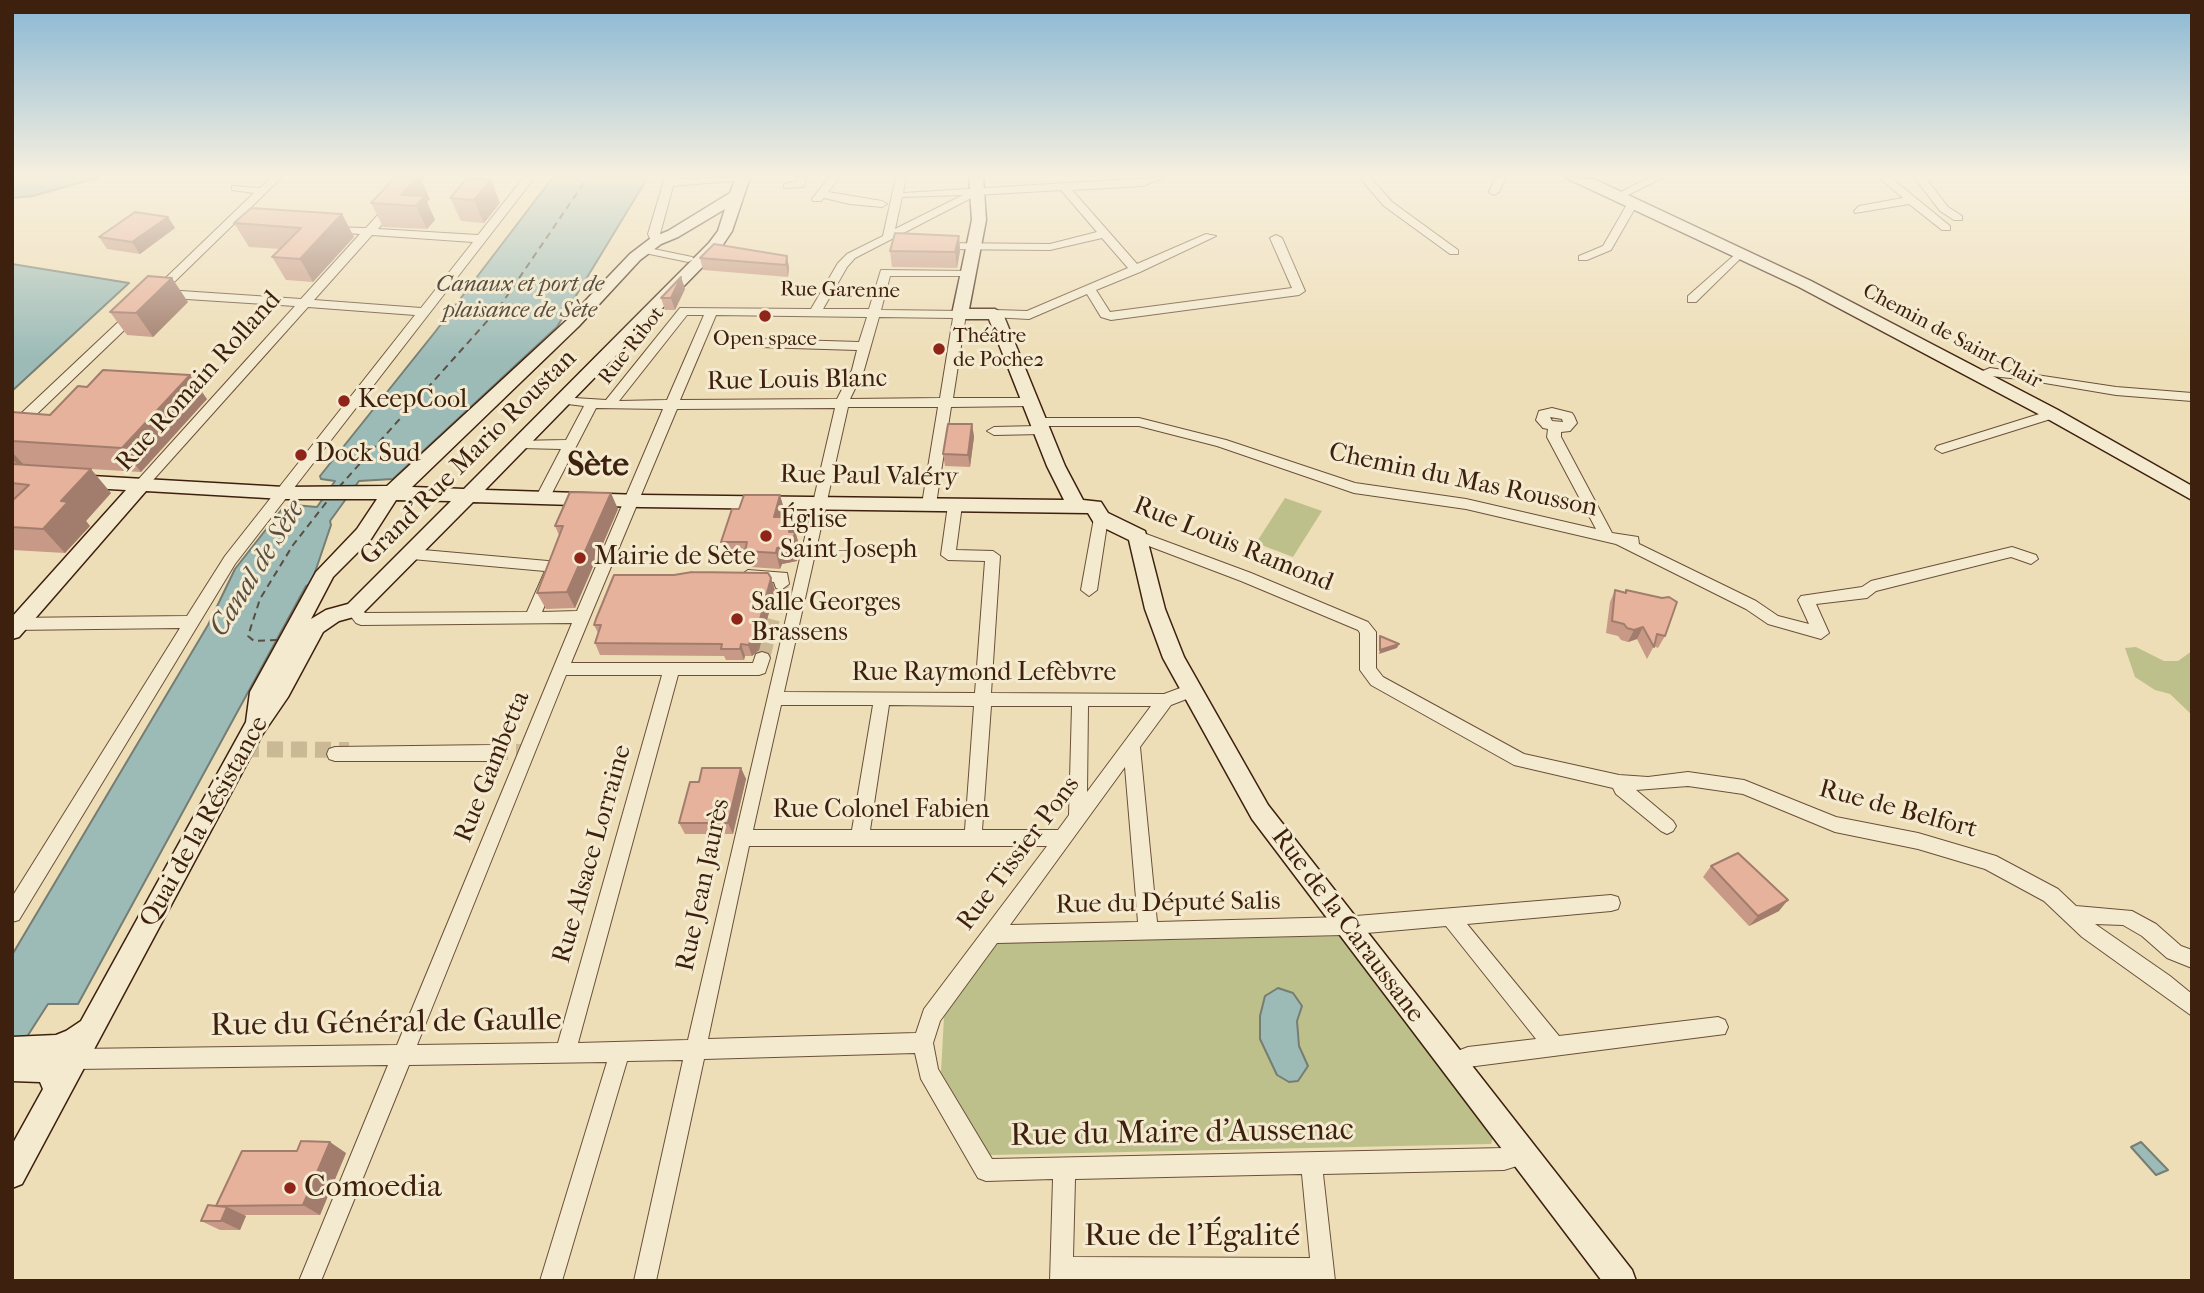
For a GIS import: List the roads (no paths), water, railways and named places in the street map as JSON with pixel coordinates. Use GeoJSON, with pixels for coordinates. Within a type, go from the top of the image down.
{"type":"FeatureCollection","features":[{"type":"Feature","properties":{"kind":"street"},"geometry":{"type":"LineString","coordinates":[[12,430],[156,293],[220,237]]}},
{"type":"Feature","properties":{"kind":"street","name":"Rue Romain Rolland"},"geometry":{"type":"LineString","coordinates":[[15,626],[364,237]]}},
{"type":"Feature","properties":{"kind":"street"},"geometry":{"type":"LineString","coordinates":[[455,237],[482,239]]}},
{"type":"Feature","properties":{"kind":"street"},"geometry":{"type":"LineString","coordinates":[[652,242],[653,237]]}},
{"type":"Feature","properties":{"kind":"street"},"geometry":{"type":"LineString","coordinates":[[254,729],[261,692],[326,572],[364,534],[391,493],[404,484],[573,323],[652,242],[664,237]]}},
{"type":"Feature","properties":{"kind":"street","name":"Grand'Rue Mario Roustan"},"geometry":{"type":"LineString","coordinates":[[354,610],[564,400],[721,237]]}},
{"type":"Feature","properties":{"kind":"street"},"geometry":{"type":"LineString","coordinates":[[816,312],[847,259],[887,237]]}},
{"type":"Feature","properties":{"kind":"street"},"geometry":{"type":"LineString","coordinates":[[929,504],[974,237]]}},
{"type":"Feature","properties":{"kind":"street"},"geometry":{"type":"LineString","coordinates":[[927,245],[1050,247],[1091,237]]}},
{"type":"Feature","properties":{"kind":"street"},"geometry":{"type":"LineString","coordinates":[[1108,237],[1136,270]]}},
{"type":"Feature","properties":{"kind":"street"},"geometry":{"type":"LineString","coordinates":[[1089,590],[1091,511],[1056,466],[995,314],[1029,315],[1207,237]]}},
{"type":"Feature","properties":{"kind":"street"},"geometry":{"type":"LineString","coordinates":[[1434,237],[1454,252]]}},
{"type":"Feature","properties":{"kind":"street"},"geometry":{"type":"LineString","coordinates":[[1583,258],[1607,247],[1611,237]]}},
{"type":"Feature","properties":{"kind":"street","name":"Chemin de Saint-Clair"},"geometry":{"type":"LineString","coordinates":[[1704,237],[1805,284],[1979,375],[2192,494]]}},
{"type":"Feature","properties":{"kind":"street"},"geometry":{"type":"LineString","coordinates":[[1090,289],[1105,314],[1111,316],[1299,291],[1276,238]]}},
{"type":"Feature","properties":{"kind":"street"},"geometry":{"type":"LineString","coordinates":[[12,914],[230,560],[482,239]]}},
{"type":"Feature","properties":{"kind":"street"},"geometry":{"type":"LineString","coordinates":[[652,242],[688,259]]}},
{"type":"Feature","properties":{"kind":"street"},"geometry":{"type":"LineString","coordinates":[[1692,299],[1739,254]]}},
{"type":"Feature","properties":{"kind":"street","name":"Rue Jean Jaurès"},"geometry":{"type":"LineString","coordinates":[[645,1281],[742,838],[842,403],[858,370],[885,272],[967,274]]}},
{"type":"Feature","properties":{"kind":"street"},"geometry":{"type":"LineString","coordinates":[[156,293],[425,312]]}},
{"type":"Feature","properties":{"kind":"street","name":"Rue Garenne"},"geometry":{"type":"LineString","coordinates":[[684,311],[995,314]]}},
{"type":"Feature","properties":{"kind":"street","name":"Rue Ribot"},"geometry":{"type":"LineString","coordinates":[[609,405],[684,311]]}},
{"type":"Feature","properties":{"kind":"street","name":"Rue Gambetta"},"geometry":{"type":"LineString","coordinates":[[310,1281],[582,617],[606,580],[633,501],[711,312]]}},
{"type":"Feature","properties":{"kind":"street"},"geometry":{"type":"LineString","coordinates":[[760,343],[865,346]]}},
{"type":"Feature","properties":{"kind":"street"},"geometry":{"type":"LineString","coordinates":[[1979,375],[2005,373],[2116,391],[2192,397]]}},
{"type":"Feature","properties":{"kind":"street","name":"Rue Louis Blanc"},"geometry":{"type":"LineString","coordinates":[[564,400],[591,405],[1030,402]]}},
{"type":"Feature","properties":{"kind":"street"},"geometry":{"type":"LineString","coordinates":[[543,498],[591,405]]}},
{"type":"Feature","properties":{"kind":"street"},"geometry":{"type":"LineString","coordinates":[[1941,449],[2052,414]]}},
{"type":"Feature","properties":{"kind":"street","name":"Chemin du Mas Rousson"},"geometry":{"type":"LineString","coordinates":[[994,431],[1139,422],[1220,443],[1354,488],[1466,503],[1619,539],[1751,605],[1773,620],[1821,633],[1806,600],[1867,592],[1871,587],[2012,552],[2031,559]]}},
{"type":"Feature","properties":{"kind":"street"},"geometry":{"type":"LineString","coordinates":[[1555,428],[1553,437],[1619,539]]}},
{"type":"Feature","properties":{"kind":"street"},"geometry":{"type":"LineString","coordinates":[[520,444],[570,445]]}},
{"type":"Feature","properties":{"kind":"street"},"geometry":{"type":"LineString","coordinates":[[299,474],[302,484],[328,491]]}},
{"type":"Feature","properties":{"kind":"street"},"geometry":{"type":"LineString","coordinates":[[54,479],[284,493],[328,491]]}},
{"type":"Feature","properties":{"kind":"street","name":"Rue Paul Valéry"},"geometry":{"type":"LineString","coordinates":[[328,491],[633,501],[929,504],[1091,511]]}},
{"type":"Feature","properties":{"kind":"street"},"geometry":{"type":"LineString","coordinates":[[955,505],[948,555],[993,556],[973,837]]}},
{"type":"Feature","properties":{"kind":"street","name":"Rue Louis Ramond"},"geometry":{"type":"LineString","coordinates":[[1091,511],[1138,536],[1358,624]]}},
{"type":"Feature","properties":{"kind":"street","name":"Rue de la Caraussane"},"geometry":{"type":"LineString","coordinates":[[1138,536],[1155,609],[1174,658],[1260,812],[1344,926],[1621,1281]]}},
{"type":"Feature","properties":{"kind":"street"},"geometry":{"type":"LineString","coordinates":[[412,554],[554,566],[531,618]]}},
{"type":"Feature","properties":{"kind":"street"},"geometry":{"type":"LineString","coordinates":[[737,574],[781,581]]}},
{"type":"Feature","properties":{"kind":"street"},"geometry":{"type":"LineString","coordinates":[[354,610],[361,619],[582,617]]}},
{"type":"Feature","properties":{"kind":"street","name":"Quai de la Résistance"},"geometry":{"type":"LineString","coordinates":[[12,1174],[254,729],[280,691],[316,626],[324,619],[354,610]]}},
{"type":"Feature","properties":{"kind":"street"},"geometry":{"type":"LineString","coordinates":[[15,626],[190,622]]}},
{"type":"Feature","properties":{"kind":"street","name":"Rue de Belfort"},"geometry":{"type":"LineString","coordinates":[[1358,624],[1368,632],[1368,670],[1377,681],[1520,760],[1620,786],[1688,779],[1744,787],[1835,824],[1918,841],[1990,862],[2051,895],[2089,931],[2163,982],[2192,1007]]}},
{"type":"Feature","properties":{"kind":"street"},"geometry":{"type":"LineString","coordinates":[[561,669],[759,669],[762,658]]}},
{"type":"Feature","properties":{"kind":"street","name":"Rue Alsace Lorraine"},"geometry":{"type":"LineString","coordinates":[[565,1053],[672,669]]}},
{"type":"Feature","properties":{"kind":"street","name":"Rue Raymond Lefèbvre"},"geometry":{"type":"LineString","coordinates":[[775,698],[1166,700],[1191,690]]}},
{"type":"Feature","properties":{"kind":"street"},"geometry":{"type":"LineString","coordinates":[[860,838],[882,698]]}},
{"type":"Feature","properties":{"kind":"street"},"geometry":{"type":"LineString","coordinates":[[1078,817],[1080,699]]}},
{"type":"Feature","properties":{"kind":"street","name":"Rue Tissier Pons"},"geometry":{"type":"LineString","coordinates":[[923,1043],[931,1016],[1166,700]]}},
{"type":"Feature","properties":{"kind":"street"},"geometry":{"type":"LineString","coordinates":[[1132,748],[1148,931]]}},
{"type":"Feature","properties":{"kind":"street"},"geometry":{"type":"LineString","coordinates":[[335,754],[492,752]]}},
{"type":"Feature","properties":{"kind":"street"},"geometry":{"type":"LineString","coordinates":[[1620,786],[1667,826]]}},
{"type":"Feature","properties":{"kind":"street","name":"Rue Colonel Fabien"},"geometry":{"type":"LineString","coordinates":[[742,838],[1062,838]]}},
{"type":"Feature","properties":{"kind":"street","name":"Rue du Député Salis"},"geometry":{"type":"LineString","coordinates":[[992,934],[1344,926],[1611,903]]}},
{"type":"Feature","properties":{"kind":"street"},"geometry":{"type":"LineString","coordinates":[[2072,914],[2125,917],[2150,930],[2174,952],[2192,959]]}},
{"type":"Feature","properties":{"kind":"street"},"geometry":{"type":"LineString","coordinates":[[1450,917],[1555,1047]]}},
{"type":"Feature","properties":{"kind":"street"},"geometry":{"type":"LineString","coordinates":[[1452,1063],[1468,1057],[1718,1027]]}},
{"type":"Feature","properties":{"kind":"street"},"geometry":{"type":"LineString","coordinates":[[14,1056],[74,1042],[91,1028]]}},
{"type":"Feature","properties":{"kind":"street","name":"Rue du Général de Gaulle"},"geometry":{"type":"LineString","coordinates":[[75,1059],[620,1052],[923,1043]]}},
{"type":"Feature","properties":{"kind":"street","name":"Rue du Maire d'Aussenac"},"geometry":{"type":"LineString","coordinates":[[923,1043],[928,1072],[986,1170],[1504,1159],[1522,1154]]}},
{"type":"Feature","properties":{"kind":"street"},"geometry":{"type":"LineString","coordinates":[[551,1281],[620,1052]]}},
{"type":"Feature","properties":{"kind":"street"},"geometry":{"type":"LineString","coordinates":[[14,1056],[49,1072],[58,1089]]}},
{"type":"Feature","properties":{"kind":"street"},"geometry":{"type":"LineString","coordinates":[[1311,1162],[1323,1275]]}},
{"type":"Feature","properties":{"kind":"street"},"geometry":{"type":"LineString","coordinates":[[1061,1274],[1064,1168]]}},
{"type":"Feature","properties":{"kind":"street","name":"Rue de l'Égalité"},"geometry":{"type":"LineString","coordinates":[[1061,1274],[1323,1275]]}},
{"type":"Feature","properties":{"kind":"water","name":"Canaux et port de plaisance de Sète"},"geometry":{"type":"Polygon","coordinates":[[[507,237],[611,237],[557,327],[393,479],[359,481],[330,521],[331,525],[311,584],[306,586],[78,1004],[48,1004],[12,1060],[12,955],[208,625],[235,569],[282,509],[294,505],[317,507],[335,481],[321,479],[320,476],[507,237]]]}},
{"type":"Feature","properties":{"kind":"water"},"geometry":{"type":"Polygon","coordinates":[[[12,264],[129,283],[12,391],[12,264]]]}},
{"type":"Feature","properties":{"kind":"water"},"geometry":{"type":"Polygon","coordinates":[[[1278,988],[1293,993],[1302,1006],[1297,1021],[1299,1046],[1308,1066],[1298,1081],[1289,1082],[1277,1075],[1260,1039],[1260,1016],[1265,996],[1278,988]]]}},
{"type":"Feature","properties":{"kind":"water"},"geometry":{"type":"Polygon","coordinates":[[[2141,1142],[2168,1170],[2156,1175],[2131,1147],[2141,1142]]]}},
{"type":"Feature","properties":{"kind":"tunnel"},"geometry":{"type":"LineString","coordinates":[[762,658],[781,584]]}},
{"type":"Feature","properties":{"kind":"tunnel"},"geometry":{"type":"LineString","coordinates":[[243,749],[349,750]]}},
{"type":"Feature","properties":{"kind":"tunnel"},"geometry":{"type":"LineString","coordinates":[[492,752],[527,752]]}},
{"type":"Feature","properties":{"kind":"place","name":"Open space"},"geometry":{"type":"Point","coordinates":[765,316]}},
{"type":"Feature","properties":{"kind":"place","name":"Théâtre de Poche2"},"geometry":{"type":"Point","coordinates":[939,349]}},
{"type":"Feature","properties":{"kind":"place","name":"KeepCool"},"geometry":{"type":"Point","coordinates":[344,401]}},
{"type":"Feature","properties":{"kind":"place","name":"Dock Sud"},"geometry":{"type":"Point","coordinates":[301,455]}},
{"type":"Feature","properties":{"kind":"place","name":"Église Saint-Joseph"},"geometry":{"type":"Point","coordinates":[766,536]}},
{"type":"Feature","properties":{"kind":"place","name":"Mairie de Sète"},"geometry":{"type":"Point","coordinates":[580,558]}},
{"type":"Feature","properties":{"kind":"place","name":"Salle Georges Brassens"},"geometry":{"type":"Point","coordinates":[737,619]}},
{"type":"Feature","properties":{"kind":"place","name":"Comoedia"},"geometry":{"type":"Point","coordinates":[290,1188]}},
{"type":"Feature","properties":{"kind":"district","name":"Sète"},"geometry":{"type":"Point","coordinates":[598,467]}},
{"type":"Feature","properties":{"kind":"water label","name":"Canal de Sète"},"geometry":{"type":"Point","coordinates":[258,569]}}]}
